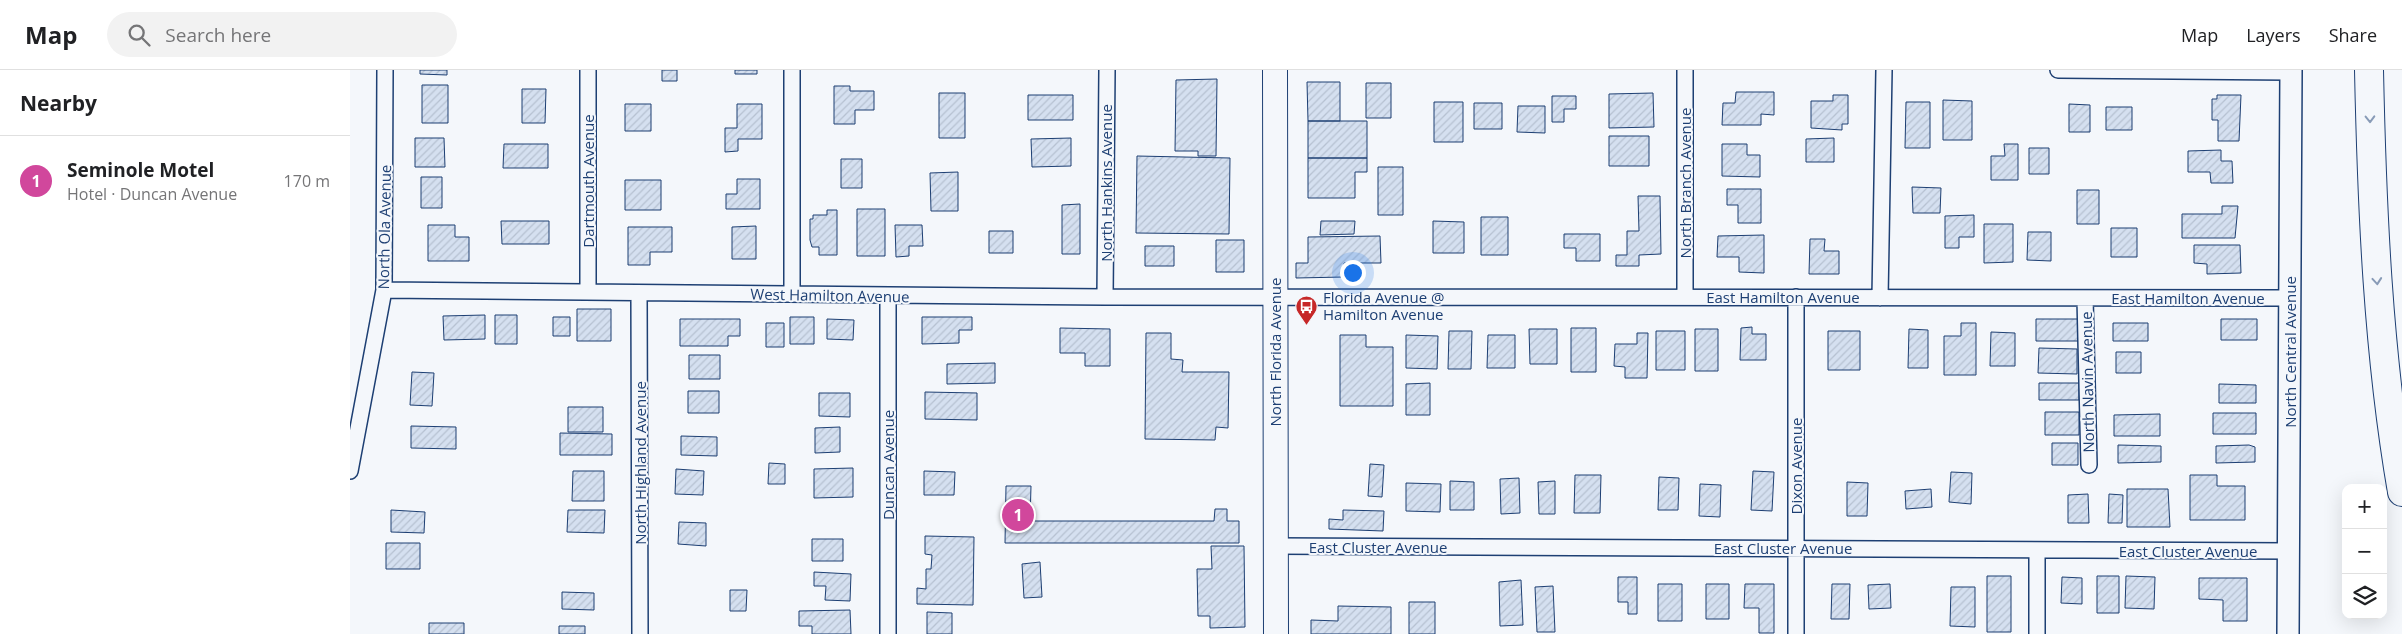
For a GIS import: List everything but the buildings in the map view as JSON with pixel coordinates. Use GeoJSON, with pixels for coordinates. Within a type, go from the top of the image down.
{"type":"FeatureCollection","features":[{"type":"Feature","properties":{"kind":"highway"},"geometry":{"type":"LineString","coordinates":[[2369,70],[2375,251],[2388,394],[2402,492]]}},
{"type":"Feature","properties":{"kind":"main road","name":"North Florida Avenue"},"geometry":{"type":"LineString","coordinates":[[1275,70],[1276,634]]}},
{"type":"Feature","properties":{"kind":"street","name":"North Ola Avenue"},"geometry":{"type":"LineString","coordinates":[[350,471],[384,290],[385,70]]}},
{"type":"Feature","properties":{"kind":"street","name":"Dartmouth Avenue"},"geometry":{"type":"LineString","coordinates":[[588,70],[588,292]]}},
{"type":"Feature","properties":{"kind":"street"},"geometry":{"type":"LineString","coordinates":[[792,70],[792,294]]}},
{"type":"Feature","properties":{"kind":"street","name":"North Hankins Avenue"},"geometry":{"type":"LineString","coordinates":[[1105,297],[1107,70]]}},
{"type":"Feature","properties":{"kind":"street","name":"North Branch Avenue"},"geometry":{"type":"LineString","coordinates":[[1685,70],[1685,297]]}},
{"type":"Feature","properties":{"kind":"street"},"geometry":{"type":"LineString","coordinates":[[1880,298],[1884,70]]}},
{"type":"Feature","properties":{"kind":"street"},"geometry":{"type":"LineString","coordinates":[[2058,70],[2291,71]]}},
{"type":"Feature","properties":{"kind":"street","name":"North Central Avenue"},"geometry":{"type":"LineString","coordinates":[[2288,634],[2291,71]]}},
{"type":"Feature","properties":{"kind":"street","name":"West Hamilton Avenue"},"geometry":{"type":"LineString","coordinates":[[384,290],[1275,298]]}},
{"type":"Feature","properties":{"kind":"street","name":"North Highland Avenue"},"geometry":{"type":"LineString","coordinates":[[640,293],[640,634]]}},
{"type":"Feature","properties":{"kind":"street","name":"Duncan Avenue"},"geometry":{"type":"LineString","coordinates":[[888,296],[888,634]]}},
{"type":"Feature","properties":{"kind":"street","name":"Dixon Avenue"},"geometry":{"type":"LineString","coordinates":[[1796,297],[1796,634]]}},
{"type":"Feature","properties":{"kind":"street","name":"East Hamilton Avenue"},"geometry":{"type":"LineString","coordinates":[[1275,298],[2291,298]]}},
{"type":"Feature","properties":{"kind":"street","name":"North Navin Avenue"},"geometry":{"type":"LineString","coordinates":[[2085,298],[2089,465]]}},
{"type":"Feature","properties":{"kind":"street","name":"East Cluster Avenue"},"geometry":{"type":"LineString","coordinates":[[1276,546],[2289,551]]}},
{"type":"Feature","properties":{"kind":"street"},"geometry":{"type":"LineString","coordinates":[[2037,550],[2037,634]]}},
{"type":"Feature","properties":{"kind":"place","name":"Florida Avenue @ Hamilton Avenue"},"geometry":{"type":"Point","coordinates":[1307,325]}},
{"type":"Feature","properties":{"kind":"place","name":"Seminole Motel"},"geometry":{"type":"Point","coordinates":[1018,515]}}]}
